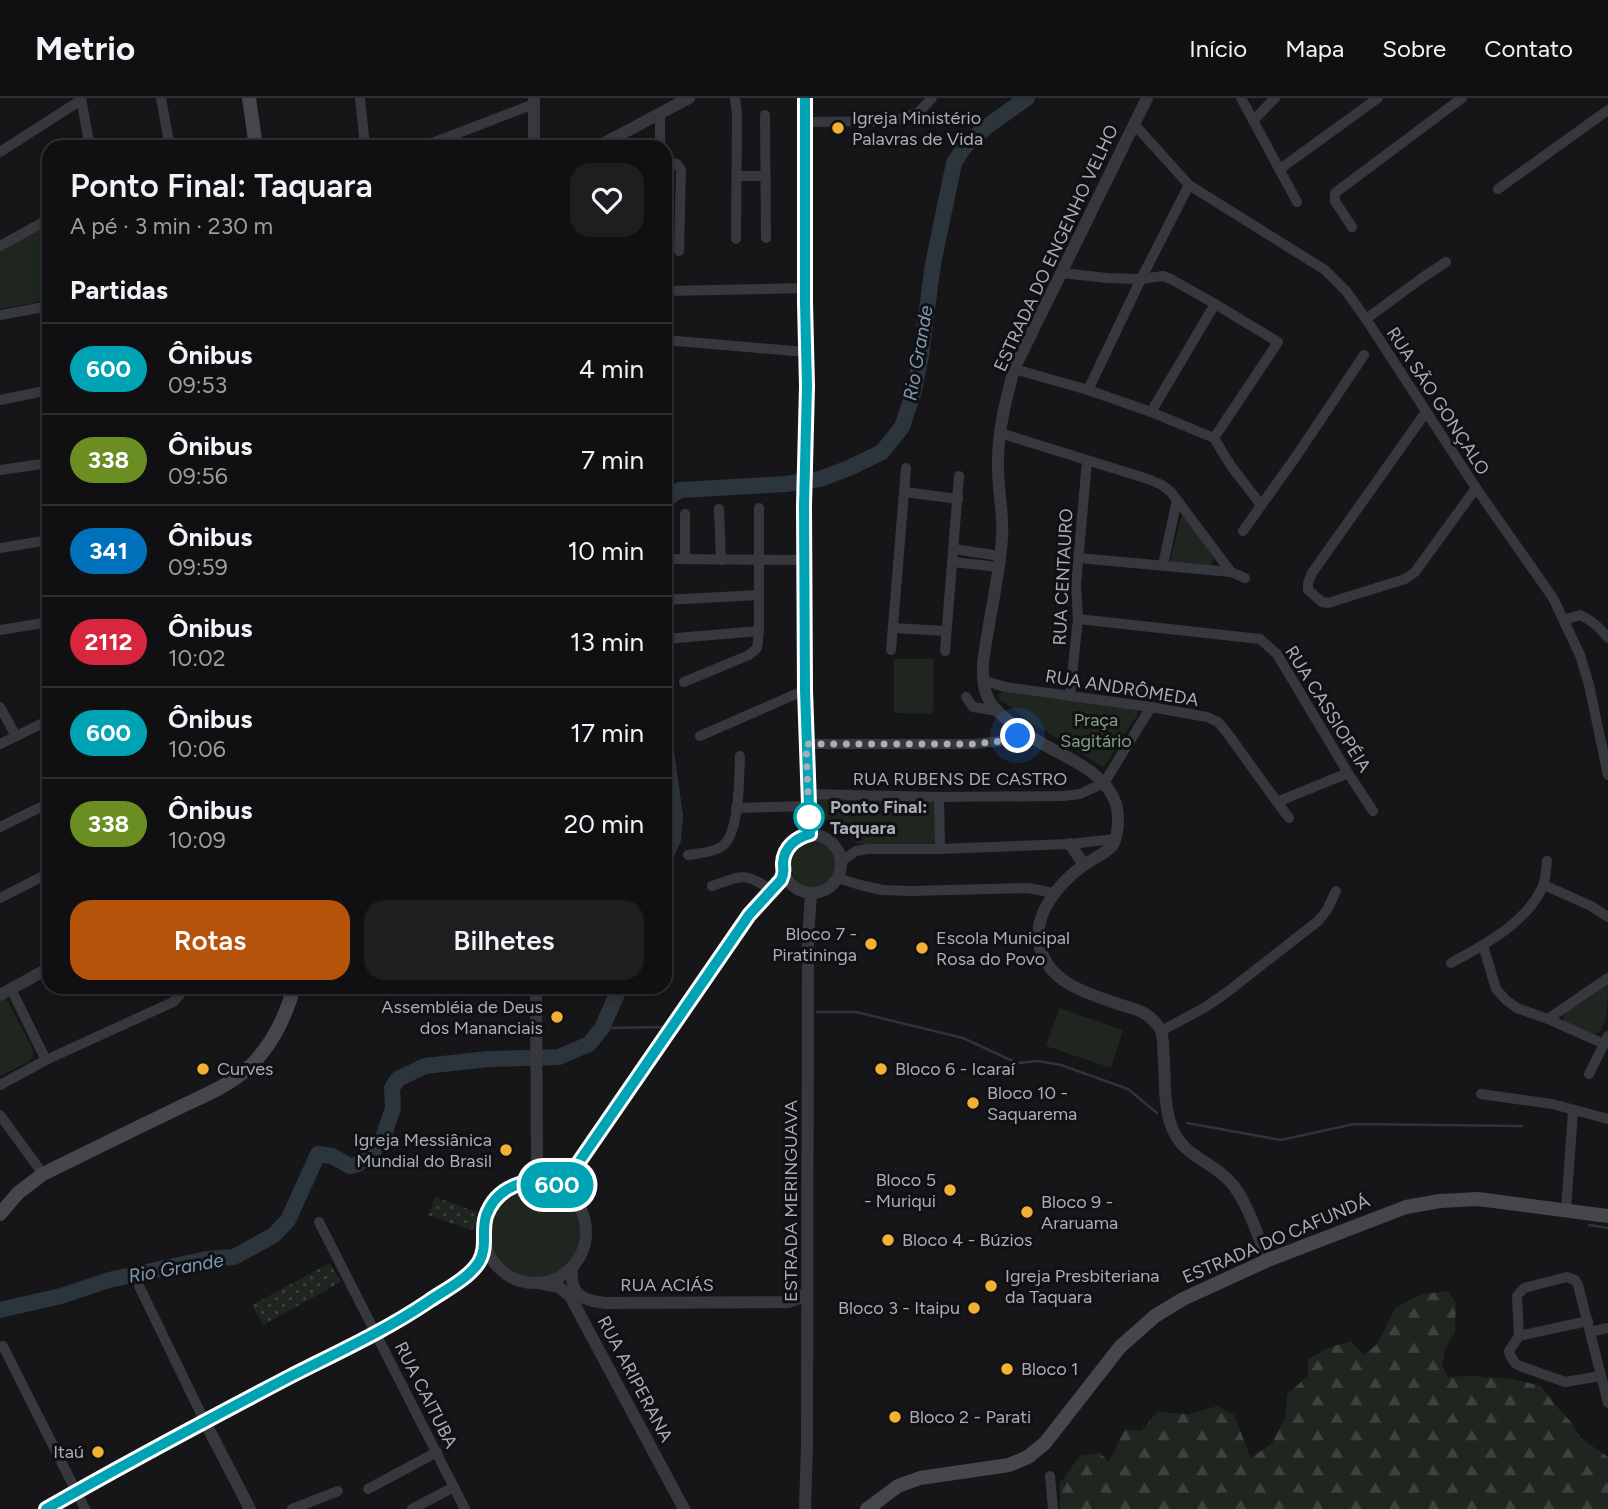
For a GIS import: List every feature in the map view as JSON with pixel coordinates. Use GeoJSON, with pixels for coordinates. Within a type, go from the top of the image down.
{"type":"FeatureCollection","features":[{"type":"Feature","properties":{"kind":"main road"},"geometry":{"type":"LineString","coordinates":[[248,98],[255,140]]}},
{"type":"Feature","properties":{"kind":"main road"},"geometry":{"type":"LineString","coordinates":[[0,1214],[43,1174],[234,1079],[254,1062],[272,1039],[292,994]]}},
{"type":"Feature","properties":{"kind":"main road","name":"ESTRADA DO CAFUNDÁ"},"geometry":{"type":"LineString","coordinates":[[867,1509],[898,1486],[920,1478],[1009,1465],[1028,1457],[1045,1443],[1120,1347],[1155,1316],[1183,1299],[1268,1260],[1406,1207],[1440,1201],[1478,1199],[1608,1216]]}},
{"type":"Feature","properties":{"kind":"street"},"geometry":{"type":"LineString","coordinates":[[161,98],[169,140]]}},
{"type":"Feature","properties":{"kind":"street"},"geometry":{"type":"LineString","coordinates":[[359,98],[364,140]]}},
{"type":"Feature","properties":{"kind":"street"},"geometry":{"type":"LineString","coordinates":[[610,140],[689,98]]}},
{"type":"Feature","properties":{"kind":"street"},"geometry":{"type":"LineString","coordinates":[[735,98],[736,239]]}},
{"type":"Feature","properties":{"kind":"street"},"geometry":{"type":"LineString","coordinates":[[805,98],[805,690],[810,834]]}},
{"type":"Feature","properties":{"kind":"street"},"geometry":{"type":"LineString","coordinates":[[805,122],[896,121],[919,112],[932,98]]}},
{"type":"Feature","properties":{"kind":"street","name":"ESTRADA DO ENGENHO VELHO"},"geometry":{"type":"LineString","coordinates":[[1104,783],[1089,770],[1023,732],[991,704],[983,680],[984,655],[1000,562],[1003,519],[998,460],[1000,433],[1014,369],[1147,98]]}},
{"type":"Feature","properties":{"kind":"street"},"geometry":{"type":"LineString","coordinates":[[1241,98],[1297,202]]}},
{"type":"Feature","properties":{"kind":"street"},"geometry":{"type":"LineString","coordinates":[[1254,121],[1275,98]]}},
{"type":"Feature","properties":{"kind":"street"},"geometry":{"type":"LineString","coordinates":[[1280,169],[1378,98]]}},
{"type":"Feature","properties":{"kind":"street"},"geometry":{"type":"LineString","coordinates":[[1352,227],[1335,201],[1335,193],[1462,98]]}},
{"type":"Feature","properties":{"kind":"street"},"geometry":{"type":"LineString","coordinates":[[0,152],[81,99],[89,140]]}},
{"type":"Feature","properties":{"kind":"street"},"geometry":{"type":"LineString","coordinates":[[439,140],[534,101],[536,140]]}},
{"type":"Feature","properties":{"kind":"street"},"geometry":{"type":"LineString","coordinates":[[1499,189],[1608,110]]}},
{"type":"Feature","properties":{"kind":"street"},"geometry":{"type":"LineString","coordinates":[[660,114],[660,140]]}},
{"type":"Feature","properties":{"kind":"street"},"geometry":{"type":"LineString","coordinates":[[765,115],[766,238]]}},
{"type":"Feature","properties":{"kind":"street","name":"RUA SÃO GONÇALO"},"geometry":{"type":"LineString","coordinates":[[1134,124],[1189,185],[1325,270],[1346,291],[1476,488],[1553,598],[1580,655],[1608,775]]}},
{"type":"Feature","properties":{"kind":"street"},"geometry":{"type":"LineString","coordinates":[[672,163],[677,164],[681,170],[679,251]]}},
{"type":"Feature","properties":{"kind":"street"},"geometry":{"type":"LineString","coordinates":[[737,176],[764,176]]}},
{"type":"Feature","properties":{"kind":"street"},"geometry":{"type":"LineString","coordinates":[[1088,390],[1189,185]]}},
{"type":"Feature","properties":{"kind":"street"},"geometry":{"type":"LineString","coordinates":[[0,246],[42,223]]}},
{"type":"Feature","properties":{"kind":"street"},"geometry":{"type":"LineString","coordinates":[[1366,319],[1447,262]]}},
{"type":"Feature","properties":{"kind":"street"},"geometry":{"type":"LineString","coordinates":[[1062,274],[1141,279],[1163,276],[1278,341],[1214,438]]}},
{"type":"Feature","properties":{"kind":"street"},"geometry":{"type":"LineString","coordinates":[[672,290],[805,288]]}},
{"type":"Feature","properties":{"kind":"street"},"geometry":{"type":"LineString","coordinates":[[1150,412],[1215,304]]}},
{"type":"Feature","properties":{"kind":"street"},"geometry":{"type":"LineString","coordinates":[[0,315],[42,307]]}},
{"type":"Feature","properties":{"kind":"street"},"geometry":{"type":"LineString","coordinates":[[672,341],[805,352]]}},
{"type":"Feature","properties":{"kind":"street"},"geometry":{"type":"LineString","coordinates":[[1244,531],[1364,355]]}},
{"type":"Feature","properties":{"kind":"street"},"geometry":{"type":"LineString","coordinates":[[1014,369],[1088,390],[1214,438],[1231,466],[1261,505]]}},
{"type":"Feature","properties":{"kind":"street"},"geometry":{"type":"LineString","coordinates":[[0,400],[42,391]]}},
{"type":"Feature","properties":{"kind":"street"},"geometry":{"type":"LineString","coordinates":[[1426,412],[1312,573],[1308,590],[1322,602],[1328,603],[1405,579],[1415,572],[1476,488]]}},
{"type":"Feature","properties":{"kind":"street"},"geometry":{"type":"LineString","coordinates":[[1000,433],[1162,485],[1171,492],[1231,572]]}},
{"type":"Feature","properties":{"kind":"street","name":"RUA CENTAURO"},"geometry":{"type":"LineString","coordinates":[[1070,695],[1078,619],[1076,585],[1087,461]]}},
{"type":"Feature","properties":{"kind":"street"},"geometry":{"type":"LineString","coordinates":[[0,470],[42,464]]}},
{"type":"Feature","properties":{"kind":"street"},"geometry":{"type":"LineString","coordinates":[[891,650],[906,468]]}},
{"type":"Feature","properties":{"kind":"street"},"geometry":{"type":"LineString","coordinates":[[945,651],[959,477]]}},
{"type":"Feature","properties":{"kind":"street"},"geometry":{"type":"LineString","coordinates":[[905,492],[958,499]]}},
{"type":"Feature","properties":{"kind":"street"},"geometry":{"type":"LineString","coordinates":[[1163,565],[1177,500]]}},
{"type":"Feature","properties":{"kind":"street"},"geometry":{"type":"LineString","coordinates":[[684,682],[749,655],[757,648],[760,508]]}},
{"type":"Feature","properties":{"kind":"street"},"geometry":{"type":"LineString","coordinates":[[719,509],[721,560]]}},
{"type":"Feature","properties":{"kind":"street"},"geometry":{"type":"LineString","coordinates":[[685,514],[685,559]]}},
{"type":"Feature","properties":{"kind":"street"},"geometry":{"type":"LineString","coordinates":[[0,548],[42,541]]}},
{"type":"Feature","properties":{"kind":"street"},"geometry":{"type":"LineString","coordinates":[[954,549],[1000,562]]}},
{"type":"Feature","properties":{"kind":"street"},"geometry":{"type":"LineString","coordinates":[[1079,558],[1231,572],[1245,578]]}},
{"type":"Feature","properties":{"kind":"street"},"geometry":{"type":"LineString","coordinates":[[672,559],[806,560]]}},
{"type":"Feature","properties":{"kind":"street"},"geometry":{"type":"LineString","coordinates":[[953,562],[1000,562]]}},
{"type":"Feature","properties":{"kind":"street"},"geometry":{"type":"LineString","coordinates":[[672,600],[759,595]]}},
{"type":"Feature","properties":{"kind":"street"},"geometry":{"type":"LineString","coordinates":[[1564,620],[1580,615],[1601,629],[1608,638]]}},
{"type":"Feature","properties":{"kind":"street","name":"RUA CASSIOPÉIA"},"geometry":{"type":"LineString","coordinates":[[1078,619],[1260,639],[1277,654],[1373,811]]}},
{"type":"Feature","properties":{"kind":"street"},"geometry":{"type":"LineString","coordinates":[[0,630],[42,624]]}},
{"type":"Feature","properties":{"kind":"street"},"geometry":{"type":"LineString","coordinates":[[893,628],[946,631]]}},
{"type":"Feature","properties":{"kind":"street"},"geometry":{"type":"LineString","coordinates":[[672,638],[759,631]]}},
{"type":"Feature","properties":{"kind":"street","name":"RUA ANDRÔMEDA"},"geometry":{"type":"LineString","coordinates":[[983,680],[1005,687],[1207,717],[1218,722],[1228,734],[1289,818]]}},
{"type":"Feature","properties":{"kind":"street","name":"RUA ANDRÔMEDA"},"geometry":{"type":"LineString","coordinates":[[986,695],[1005,687]]}},
{"type":"Feature","properties":{"kind":"street"},"geometry":{"type":"LineString","coordinates":[[700,736],[805,690]]}},
{"type":"Feature","properties":{"kind":"street"},"geometry":{"type":"LineString","coordinates":[[966,697],[973,707],[998,711]]}},
{"type":"Feature","properties":{"kind":"street"},"geometry":{"type":"LineString","coordinates":[[0,707],[16,736]]}},
{"type":"Feature","properties":{"kind":"street"},"geometry":{"type":"LineString","coordinates":[[1151,707],[1104,783],[1116,803],[1118,829],[1113,846],[1066,878],[1054,893],[1038,931],[1039,947],[1052,970],[1066,984],[1141,1011],[1152,1019],[1161,1031],[1167,1104],[1175,1134],[1183,1147],[1221,1173],[1232,1185],[1242,1200],[1268,1260]]}},
{"type":"Feature","properties":{"kind":"street"},"geometry":{"type":"LineString","coordinates":[[0,744],[42,723]]}},
{"type":"Feature","properties":{"kind":"street"},"geometry":{"type":"LineString","coordinates":[[1011,740],[1023,732]]}},
{"type":"Feature","properties":{"kind":"street"},"geometry":{"type":"LineString","coordinates":[[806,744],[973,744],[1011,740],[1041,743]]}},
{"type":"Feature","properties":{"kind":"street"},"geometry":{"type":"LineString","coordinates":[[688,855],[720,848],[728,842],[736,808],[740,756]]}},
{"type":"Feature","properties":{"kind":"street"},"geometry":{"type":"LineString","coordinates":[[1277,802],[1348,773]]}},
{"type":"Feature","properties":{"kind":"street","name":"RUA RUBENS DE CASTRO"},"geometry":{"type":"LineString","coordinates":[[736,808],[808,801],[1063,796],[1094,789],[1104,783]]}},
{"type":"Feature","properties":{"kind":"street"},"geometry":{"type":"LineString","coordinates":[[939,797],[940,849]]}},
{"type":"Feature","properties":{"kind":"street"},"geometry":{"type":"LineString","coordinates":[[0,827],[42,806]]}},
{"type":"Feature","properties":{"kind":"street"},"geometry":{"type":"LineString","coordinates":[[810,834],[821,835],[831,841],[842,861],[838,878],[831,887],[822,892],[811,893],[797,889],[788,878],[783,863],[785,852],[791,844],[799,837],[810,834]]}},
{"type":"Feature","properties":{"kind":"street"},"geometry":{"type":"LineString","coordinates":[[842,861],[862,849],[1070,845],[1115,839]]}},
{"type":"Feature","properties":{"kind":"street"},"geometry":{"type":"LineString","coordinates":[[1070,845],[1084,865]]}},
{"type":"Feature","properties":{"kind":"street"},"geometry":{"type":"LineString","coordinates":[[1451,963],[1483,945],[1528,910],[1544,886],[1546,861]]}},
{"type":"Feature","properties":{"kind":"street"},"geometry":{"type":"LineString","coordinates":[[712,886],[748,876],[772,889]]}},
{"type":"Feature","properties":{"kind":"street"},"geometry":{"type":"LineString","coordinates":[[0,898],[42,877]]}},
{"type":"Feature","properties":{"kind":"street"},"geometry":{"type":"LineString","coordinates":[[537,1163],[542,1174],[552,1184],[570,1195],[582,1212],[586,1233],[582,1252],[572,1268],[562,1276],[539,1284],[514,1280],[491,1259],[485,1246],[484,1231],[492,1203],[515,1185],[529,1181],[552,1184],[570,1175],[749,915],[772,889],[788,878]]}},
{"type":"Feature","properties":{"kind":"street"},"geometry":{"type":"LineString","coordinates":[[838,878],[882,890],[1028,888],[1054,893]]}},
{"type":"Feature","properties":{"kind":"street"},"geometry":{"type":"LineString","coordinates":[[1544,886],[1591,906],[1608,917]]}},
{"type":"Feature","properties":{"kind":"street"},"geometry":{"type":"LineString","coordinates":[[1161,1031],[1226,993],[1318,921],[1336,891]]}},
{"type":"Feature","properties":{"kind":"street","name":"ESTRADA MERINGUAVA"},"geometry":{"type":"LineString","coordinates":[[805,1509],[808,940],[811,893]]}},
{"type":"Feature","properties":{"kind":"street"},"geometry":{"type":"LineString","coordinates":[[1483,945],[1496,989],[1506,1000],[1517,1008],[1606,1040],[1590,1074]]}},
{"type":"Feature","properties":{"kind":"street"},"geometry":{"type":"LineString","coordinates":[[42,972],[5,992],[46,1060]]}},
{"type":"Feature","properties":{"kind":"street"},"geometry":{"type":"LineString","coordinates":[[1548,1019],[1608,978]]}},
{"type":"Feature","properties":{"kind":"street"},"geometry":{"type":"LineString","coordinates":[[0,1085],[46,1060],[173,1002],[180,994]]}},
{"type":"Feature","properties":{"kind":"street"},"geometry":{"type":"LineString","coordinates":[[529,1181],[537,1163],[536,994]]}},
{"type":"Feature","properties":{"kind":"street"},"geometry":{"type":"LineString","coordinates":[[1481,1094],[1552,1104],[1608,1119]]}},
{"type":"Feature","properties":{"kind":"street"},"geometry":{"type":"LineString","coordinates":[[1566,1209],[1573,1111]]}},
{"type":"Feature","properties":{"kind":"street"},"geometry":{"type":"LineString","coordinates":[[0,1115],[43,1174]]}},
{"type":"Feature","properties":{"kind":"street"},"geometry":{"type":"LineString","coordinates":[[570,1175],[570,1195]]}},
{"type":"Feature","properties":{"kind":"street","name":"RUA CAITUBA"},"geometry":{"type":"LineString","coordinates":[[319,1222],[465,1509]]}},
{"type":"Feature","properties":{"kind":"street"},"geometry":{"type":"LineString","coordinates":[[46,1509],[414,1312],[463,1278],[478,1263],[485,1246]]}},
{"type":"Feature","properties":{"kind":"street","name":"RUA ACIÁS"},"geometry":{"type":"LineString","coordinates":[[572,1268],[572,1285],[575,1291],[585,1299],[605,1303],[788,1302],[807,1292]]}},
{"type":"Feature","properties":{"kind":"street"},"geometry":{"type":"LineString","coordinates":[[463,1278],[483,1269],[500,1270]]}},
{"type":"Feature","properties":{"kind":"street"},"geometry":{"type":"LineString","coordinates":[[1601,1376],[1565,1382],[1515,1363],[1510,1350],[1518,1336],[1517,1296],[1520,1291],[1567,1277],[1575,1280],[1578,1284],[1608,1403]]}},
{"type":"Feature","properties":{"kind":"street","name":"RUA ARIPERANA"},"geometry":{"type":"LineString","coordinates":[[539,1284],[553,1286],[570,1296],[684,1509]]}},
{"type":"Feature","properties":{"kind":"street"},"geometry":{"type":"LineString","coordinates":[[139,1286],[250,1509]]}},
{"type":"Feature","properties":{"kind":"street"},"geometry":{"type":"LineString","coordinates":[[788,1302],[807,1314]]}},
{"type":"Feature","properties":{"kind":"street"},"geometry":{"type":"LineString","coordinates":[[589,1330],[593,1309],[605,1303]]}},
{"type":"Feature","properties":{"kind":"street"},"geometry":{"type":"LineString","coordinates":[[1518,1336],[1587,1321]]}},
{"type":"Feature","properties":{"kind":"street"},"geometry":{"type":"LineString","coordinates":[[1590,1332],[1608,1328]]}},
{"type":"Feature","properties":{"kind":"street"},"geometry":{"type":"LineString","coordinates":[[3,1346],[85,1509]]}},
{"type":"Feature","properties":{"kind":"street"},"geometry":{"type":"LineString","coordinates":[[368,1489],[437,1452]]}},
{"type":"Feature","properties":{"kind":"street"},"geometry":{"type":"LineString","coordinates":[[1050,1476],[1053,1509]]}},
{"type":"Feature","properties":{"kind":"street"},"geometry":{"type":"LineString","coordinates":[[412,1509],[454,1487]]}},
{"type":"Feature","properties":{"kind":"street"},"geometry":{"type":"LineString","coordinates":[[292,1509],[338,1491]]}},
{"type":"Feature","properties":{"kind":"green space"},"geometry":{"type":"Polygon","coordinates":[[[42,227],[42,301],[0,309],[0,249],[42,227]]]}},
{"type":"Feature","properties":{"kind":"green space"},"geometry":{"type":"Polygon","coordinates":[[[1184,516],[1213,555],[1210,567],[1171,563],[1181,518],[1184,516]]]}},
{"type":"Feature","properties":{"kind":"green space"},"geometry":{"type":"Polygon","coordinates":[[[894,659],[934,659],[933,714],[894,713],[894,659]]]}},
{"type":"Feature","properties":{"kind":"green space","name":"Praça Sagitário"},"geometry":{"type":"Polygon","coordinates":[[[1002,692],[1137,709],[1138,714],[1103,767],[999,699],[998,694],[1002,692]]]}},
{"type":"Feature","properties":{"kind":"green space"},"geometry":{"type":"Polygon","coordinates":[[[818,799],[929,800],[936,807],[937,839],[931,844],[857,844],[844,830],[816,817],[815,802],[818,799]]]}},
{"type":"Feature","properties":{"kind":"green space"},"geometry":{"type":"Polygon","coordinates":[[[814,842],[830,849],[837,865],[830,881],[814,888],[798,881],[791,865],[798,849],[814,842]]]}},
{"type":"Feature","properties":{"kind":"green space"},"geometry":{"type":"Polygon","coordinates":[[[1608,982],[1607,1011],[1601,1030],[1590,1033],[1565,1022],[1563,1018],[1566,1012],[1608,982]]]}},
{"type":"Feature","properties":{"kind":"green space"},"geometry":{"type":"Polygon","coordinates":[[[0,998],[8,1001],[33,1050],[33,1056],[30,1061],[0,1076],[0,998]]]}},
{"type":"Feature","properties":{"kind":"green space"},"geometry":{"type":"Polygon","coordinates":[[[1059,1008],[1123,1030],[1111,1068],[1046,1046],[1059,1008]]]}},
{"type":"Feature","properties":{"kind":"green space"},"geometry":{"type":"Polygon","coordinates":[[[534,1186],[552,1190],[567,1200],[577,1215],[581,1233],[577,1251],[567,1266],[552,1276],[534,1280],[516,1276],[501,1266],[491,1251],[487,1233],[491,1215],[501,1200],[516,1190],[534,1186]]]}},
{"type":"Feature","properties":{"kind":"green space"},"geometry":{"type":"Polygon","coordinates":[[[435,1197],[477,1212],[477,1225],[471,1230],[428,1215],[435,1197]]]}},
{"type":"Feature","properties":{"kind":"green space"},"geometry":{"type":"Polygon","coordinates":[[[330,1263],[341,1282],[263,1325],[252,1305],[330,1263]]]}},
{"type":"Feature","properties":{"kind":"green space"},"geometry":{"type":"Polygon","coordinates":[[[1448,1291],[1456,1303],[1455,1332],[1445,1349],[1442,1365],[1448,1377],[1513,1379],[1541,1386],[1582,1439],[1608,1457],[1608,1509],[1060,1509],[1060,1483],[1080,1456],[1100,1453],[1109,1462],[1125,1429],[1141,1431],[1157,1412],[1189,1414],[1218,1406],[1234,1415],[1251,1458],[1272,1443],[1285,1418],[1287,1395],[1308,1375],[1308,1359],[1328,1348],[1351,1341],[1364,1355],[1377,1344],[1396,1307],[1422,1294],[1448,1291]]]}},
{"type":"Feature","properties":{"kind":"waterway","name":"Rio Grande"},"geometry":{"type":"LineString","coordinates":[[672,495],[680,490],[786,484],[820,479],[882,452],[902,427],[914,391],[933,264],[954,163],[965,146],[986,127],[1027,98]]}},
{"type":"Feature","properties":{"kind":"waterway","name":"Rio Grande"},"geometry":{"type":"LineString","coordinates":[[672,794],[675,816],[672,841]]}},
{"type":"Feature","properties":{"kind":"waterway","name":"Rio Grande"},"geometry":{"type":"LineString","coordinates":[[0,1310],[61,1296],[109,1280],[207,1259],[234,1257],[274,1235],[288,1220],[318,1154],[332,1156],[350,1166],[371,1155],[384,1135],[393,1108],[392,1088],[398,1079],[425,1066],[488,1059],[559,1057],[589,1044],[602,1028],[617,994]]}},
{"type":"Feature","properties":{"kind":"waterway"},"geometry":{"type":"LineString","coordinates":[[817,1012],[856,1012],[963,1038],[1017,1063],[1038,1061],[1061,1065],[1128,1089],[1157,1113]]}},
{"type":"Feature","properties":{"kind":"waterway"},"geometry":{"type":"LineString","coordinates":[[602,1028],[665,1027]]}},
{"type":"Feature","properties":{"kind":"waterway"},"geometry":{"type":"LineString","coordinates":[[1187,1123],[1281,1140],[1354,1124],[1522,1126]]}},
{"type":"Feature","properties":{"kind":"waterway"},"geometry":{"type":"LineString","coordinates":[[1589,1225],[1608,1228]]}},
{"type":"Feature","properties":{"kind":"bus line","name":"600"},"geometry":{"type":"LineString","coordinates":[[46,1509],[414,1312],[463,1278],[481,1258],[485,1246],[486,1217],[492,1203],[515,1185],[529,1181],[556,1185],[570,1175],[749,915],[781,880],[785,873],[785,852],[799,837],[810,834],[805,690],[805,98]]}},
{"type":"Feature","properties":{"kind":"place","name":"Igreja Ministério Palavras de Vida"},"geometry":{"type":"Point","coordinates":[838,128]}},
{"type":"Feature","properties":{"kind":"place","name":"Ponto Final: Taquara"},"geometry":{"type":"Point","coordinates":[809,817]}},
{"type":"Feature","properties":{"kind":"place","name":"Bloco 7 - Piratininga"},"geometry":{"type":"Point","coordinates":[871,944]}},
{"type":"Feature","properties":{"kind":"place","name":"Escola Municipal Rosa do Povo"},"geometry":{"type":"Point","coordinates":[922,948]}},
{"type":"Feature","properties":{"kind":"place","name":"Assembléia de Deus dos Mananciais"},"geometry":{"type":"Point","coordinates":[557,1017]}},
{"type":"Feature","properties":{"kind":"place","name":"Curves"},"geometry":{"type":"Point","coordinates":[203,1069]}},
{"type":"Feature","properties":{"kind":"place","name":"Bloco 6 - Icaraí"},"geometry":{"type":"Point","coordinates":[881,1069]}},
{"type":"Feature","properties":{"kind":"place","name":"Bloco 10 - Saquarema"},"geometry":{"type":"Point","coordinates":[973,1103]}},
{"type":"Feature","properties":{"kind":"place","name":"Igreja Messiânica Mundial do Brasil"},"geometry":{"type":"Point","coordinates":[506,1150]}},
{"type":"Feature","properties":{"kind":"place","name":"Bloco 5 - Muriqui"},"geometry":{"type":"Point","coordinates":[950,1190]}},
{"type":"Feature","properties":{"kind":"place","name":"Bloco 9 - Araruama"},"geometry":{"type":"Point","coordinates":[1027,1212]}},
{"type":"Feature","properties":{"kind":"place","name":"Bloco 4 - Búzios"},"geometry":{"type":"Point","coordinates":[888,1240]}},
{"type":"Feature","properties":{"kind":"place","name":"Igreja Presbiteriana da Taquara"},"geometry":{"type":"Point","coordinates":[991,1286]}},
{"type":"Feature","properties":{"kind":"place","name":"Bloco 3 - Itaipu"},"geometry":{"type":"Point","coordinates":[974,1308]}},
{"type":"Feature","properties":{"kind":"place","name":"Bloco 1"},"geometry":{"type":"Point","coordinates":[1007,1369]}},
{"type":"Feature","properties":{"kind":"place","name":"Bloco 2 - Parati"},"geometry":{"type":"Point","coordinates":[895,1417]}},
{"type":"Feature","properties":{"kind":"place","name":"Itaú"},"geometry":{"type":"Point","coordinates":[98,1452]}},
{"type":"Feature","properties":{"kind":"route"},"geometry":{"type":"LineString","coordinates":[[809,817],[806,744],[973,744],[1011,740],[1018,736]]}}]}
